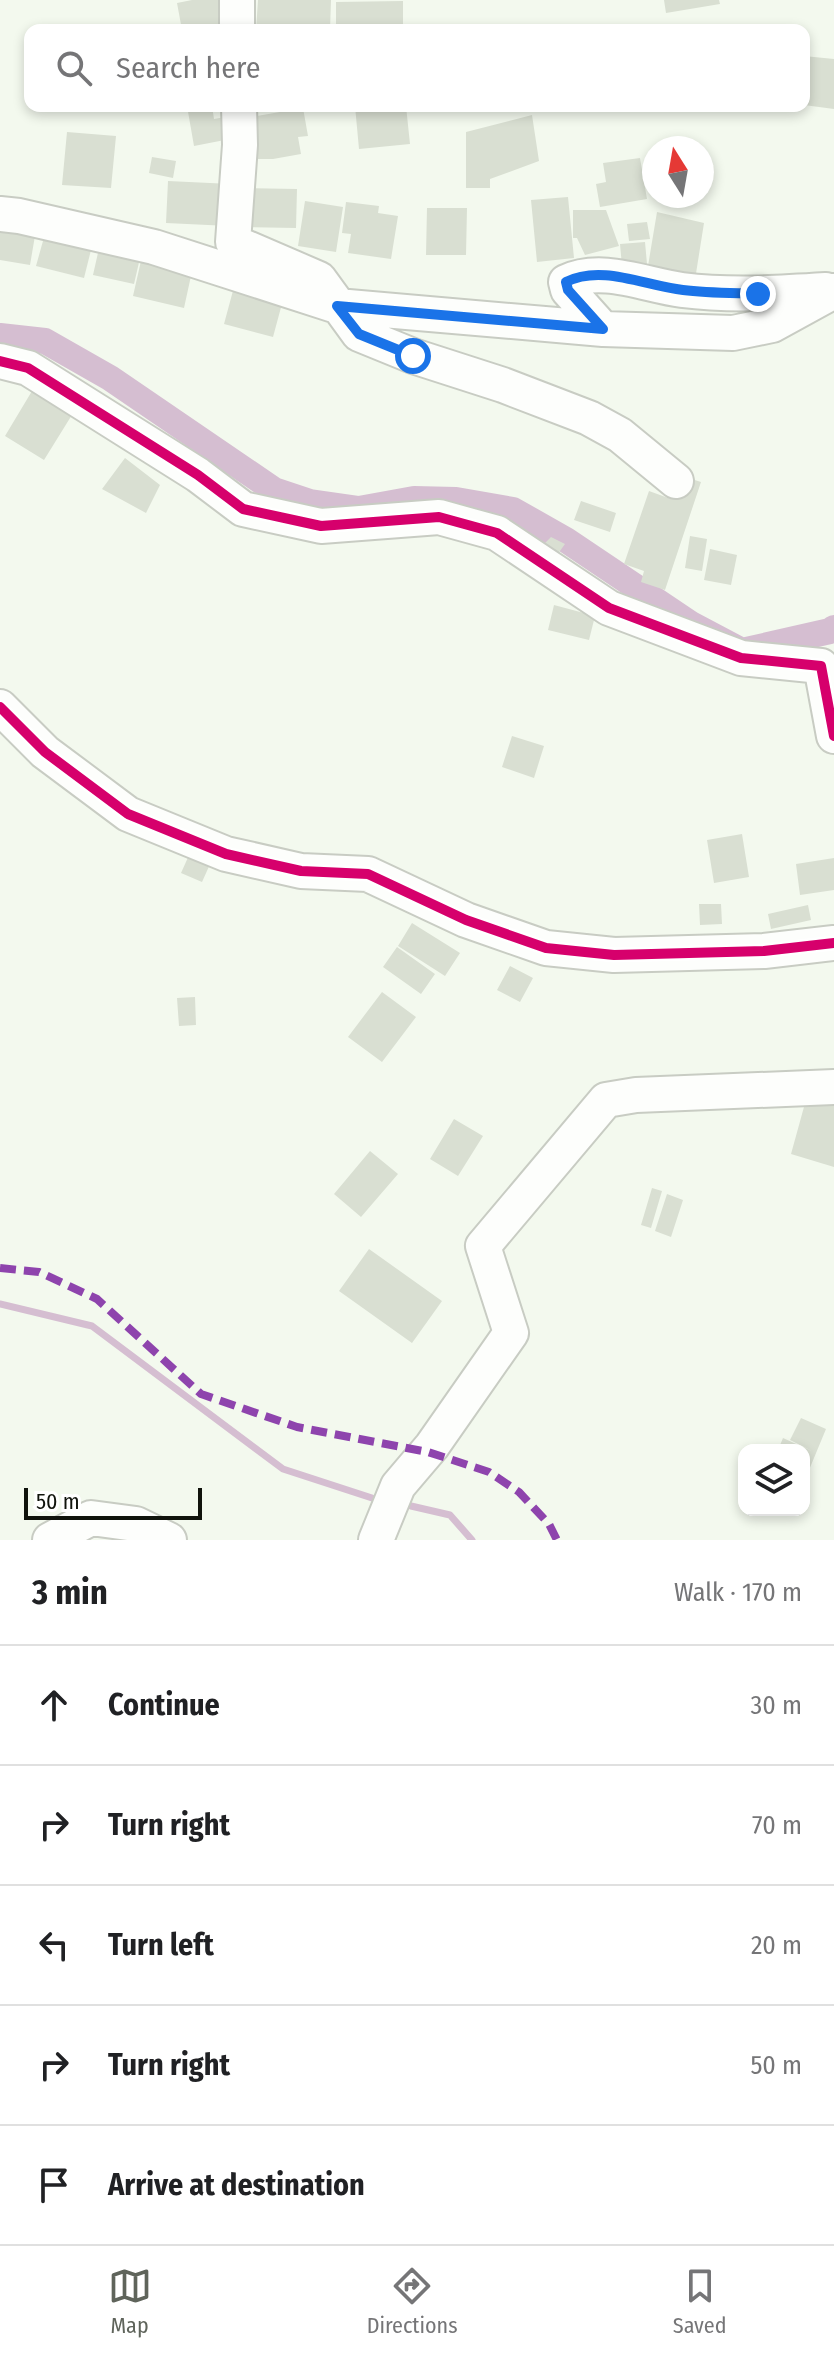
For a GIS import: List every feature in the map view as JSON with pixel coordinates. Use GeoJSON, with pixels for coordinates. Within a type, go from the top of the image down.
{"type":"FeatureCollection","features":[{"type":"Feature","properties":{"kind":"street"},"geometry":{"type":"LineString","coordinates":[[237,0],[237,24]]}},
{"type":"Feature","properties":{"kind":"street"},"geometry":{"type":"LineString","coordinates":[[239,112],[240,145],[233,242],[319,279],[359,334],[589,418],[620,435],[676,481]]}},
{"type":"Feature","properties":{"kind":"street"},"geometry":{"type":"LineString","coordinates":[[0,214],[154,247],[337,306],[603,329],[733,333],[772,325],[834,290]]}},
{"type":"Feature","properties":{"kind":"street"},"geometry":{"type":"LineString","coordinates":[[603,329],[568,290],[566,282],[581,275],[607,276],[682,290],[758,294],[834,290]]}},
{"type":"Feature","properties":{"kind":"street"},"geometry":{"type":"LineString","coordinates":[[0,361],[28,368],[198,475],[243,509],[321,526],[439,517],[497,533],[609,608],[741,658],[827,659],[834,736]]}},
{"type":"Feature","properties":{"kind":"street"},"geometry":{"type":"LineString","coordinates":[[0,707],[45,752],[128,814],[226,854],[301,871],[368,874],[466,920],[546,948],[614,955],[764,951],[834,943]]}},
{"type":"Feature","properties":{"kind":"street"},"geometry":{"type":"LineString","coordinates":[[376,1540],[398,1486],[432,1446],[511,1333],[483,1246],[606,1100],[636,1095],[834,1087]]}},
{"type":"Feature","properties":{"kind":"street"},"geometry":{"type":"LineString","coordinates":[[50,1540],[91,1518],[136,1524],[169,1540]]}},
{"type":"Feature","properties":{"kind":"building"},"geometry":{"type":"Polygon","coordinates":[[[221,0],[225,24],[181,24],[177,3],[221,0]]]}},
{"type":"Feature","properties":{"kind":"building"},"geometry":{"type":"Polygon","coordinates":[[[258,0],[331,0],[330,24],[256,24],[258,0]]]}},
{"type":"Feature","properties":{"kind":"building"},"geometry":{"type":"Polygon","coordinates":[[[664,0],[719,0],[720,4],[666,13],[664,0]]]}},
{"type":"Feature","properties":{"kind":"building"},"geometry":{"type":"Polygon","coordinates":[[[403,1],[403,24],[336,24],[336,2],[403,1]]]}},
{"type":"Feature","properties":{"kind":"building"},"geometry":{"type":"Polygon","coordinates":[[[810,57],[834,59],[834,109],[810,106],[810,57]]]}},
{"type":"Feature","properties":{"kind":"building"},"geometry":{"type":"Polygon","coordinates":[[[188,112],[213,112],[214,119],[231,116],[235,138],[194,146],[188,112]]]}},
{"type":"Feature","properties":{"kind":"building"},"geometry":{"type":"Polygon","coordinates":[[[280,112],[304,112],[308,136],[298,137],[301,154],[251,159],[245,118],[280,112]]]}},
{"type":"Feature","properties":{"kind":"building"},"geometry":{"type":"Polygon","coordinates":[[[356,112],[407,112],[410,144],[359,149],[356,112]]]}},
{"type":"Feature","properties":{"kind":"building"},"geometry":{"type":"Polygon","coordinates":[[[532,115],[539,161],[490,179],[490,188],[466,188],[466,132],[532,115]]]}},
{"type":"Feature","properties":{"kind":"building"},"geometry":{"type":"Polygon","coordinates":[[[67,132],[116,136],[111,188],[62,185],[67,132]]]}},
{"type":"Feature","properties":{"kind":"building"},"geometry":{"type":"Polygon","coordinates":[[[152,157],[176,161],[173,178],[149,173],[152,157]]]}},
{"type":"Feature","properties":{"kind":"building"},"geometry":{"type":"Polygon","coordinates":[[[640,158],[642,200],[600,207],[596,184],[606,182],[603,163],[640,158]]]}},
{"type":"Feature","properties":{"kind":"building"},"geometry":{"type":"Polygon","coordinates":[[[168,181],[231,184],[229,226],[166,223],[168,181]]]}},
{"type":"Feature","properties":{"kind":"building"},"geometry":{"type":"Polygon","coordinates":[[[244,188],[297,189],[296,228],[243,227],[244,188]]]}},
{"type":"Feature","properties":{"kind":"building"},"geometry":{"type":"Polygon","coordinates":[[[568,197],[574,258],[537,262],[531,200],[568,197]]]}},
{"type":"Feature","properties":{"kind":"building"},"geometry":{"type":"Polygon","coordinates":[[[305,201],[343,207],[336,252],[298,246],[305,201]]]}},
{"type":"Feature","properties":{"kind":"building"},"geometry":{"type":"Polygon","coordinates":[[[346,202],[379,206],[378,213],[398,216],[391,259],[348,253],[351,234],[342,233],[346,202]]]}},
{"type":"Feature","properties":{"kind":"building"},"geometry":{"type":"Polygon","coordinates":[[[427,208],[467,208],[466,255],[426,255],[427,208]]]}},
{"type":"Feature","properties":{"kind":"building"},"geometry":{"type":"Polygon","coordinates":[[[573,210],[606,210],[619,246],[585,255],[577,238],[573,238],[573,210]]]}},
{"type":"Feature","properties":{"kind":"building"},"geometry":{"type":"Polygon","coordinates":[[[657,212],[704,223],[694,286],[647,272],[657,212]]]}},
{"type":"Feature","properties":{"kind":"building"},"geometry":{"type":"Polygon","coordinates":[[[0,218],[37,224],[30,265],[0,260],[0,218]]]}},
{"type":"Feature","properties":{"kind":"building"},"geometry":{"type":"Polygon","coordinates":[[[647,222],[650,239],[629,241],[627,224],[647,222]]]}},
{"type":"Feature","properties":{"kind":"building"},"geometry":{"type":"Polygon","coordinates":[[[48,223],[95,234],[84,278],[36,266],[48,223]]]}},
{"type":"Feature","properties":{"kind":"building"},"geometry":{"type":"Polygon","coordinates":[[[102,235],[143,245],[134,284],[93,275],[102,235]]]}},
{"type":"Feature","properties":{"kind":"building"},"geometry":{"type":"Polygon","coordinates":[[[645,242],[647,264],[622,266],[620,244],[645,242]]]}},
{"type":"Feature","properties":{"kind":"building"},"geometry":{"type":"Polygon","coordinates":[[[143,252],[194,262],[184,308],[133,296],[143,252]]]}},
{"type":"Feature","properties":{"kind":"building"},"geometry":{"type":"Polygon","coordinates":[[[234,287],[283,300],[273,337],[224,324],[234,287]]]}},
{"type":"Feature","properties":{"kind":"building"},"geometry":{"type":"Polygon","coordinates":[[[35,386],[75,410],[44,460],[5,436],[35,386]]]}},
{"type":"Feature","properties":{"kind":"building"},"geometry":{"type":"Polygon","coordinates":[[[125,458],[160,485],[146,513],[102,489],[125,458]]]}},
{"type":"Feature","properties":{"kind":"building"},"geometry":{"type":"Polygon","coordinates":[[[679,475],[701,482],[665,590],[641,582],[644,571],[624,564],[649,491],[671,499],[679,475]]]}},
{"type":"Feature","properties":{"kind":"building"},"geometry":{"type":"Polygon","coordinates":[[[581,501],[616,513],[610,532],[574,520],[581,501]]]}},
{"type":"Feature","properties":{"kind":"building"},"geometry":{"type":"Polygon","coordinates":[[[690,536],[707,539],[702,571],[685,568],[690,536]]]}},
{"type":"Feature","properties":{"kind":"building"},"geometry":{"type":"Polygon","coordinates":[[[551,537],[565,544],[552,562],[537,551],[551,537]]]}},
{"type":"Feature","properties":{"kind":"building"},"geometry":{"type":"Polygon","coordinates":[[[710,549],[737,555],[731,585],[704,580],[710,549]]]}},
{"type":"Feature","properties":{"kind":"building"},"geometry":{"type":"Polygon","coordinates":[[[554,605],[595,616],[589,640],[548,630],[554,605]]]}},
{"type":"Feature","properties":{"kind":"building"},"geometry":{"type":"Polygon","coordinates":[[[512,736],[544,746],[534,778],[502,767],[512,736]]]}},
{"type":"Feature","properties":{"kind":"building"},"geometry":{"type":"Polygon","coordinates":[[[742,834],[749,877],[714,883],[707,840],[742,834]]]}},
{"type":"Feature","properties":{"kind":"building"},"geometry":{"type":"Polygon","coordinates":[[[190,853],[211,862],[202,882],[181,873],[190,853]]]}},
{"type":"Feature","properties":{"kind":"building"},"geometry":{"type":"Polygon","coordinates":[[[834,858],[834,890],[800,895],[796,864],[834,858]]]}},
{"type":"Feature","properties":{"kind":"building"},"geometry":{"type":"Polygon","coordinates":[[[699,904],[721,904],[722,924],[700,925],[699,904]]]}},
{"type":"Feature","properties":{"kind":"building"},"geometry":{"type":"Polygon","coordinates":[[[808,905],[811,920],[771,929],[768,914],[808,905]]]}},
{"type":"Feature","properties":{"kind":"building"},"geometry":{"type":"Polygon","coordinates":[[[412,923],[460,953],[445,976],[398,946],[412,923]]]}},
{"type":"Feature","properties":{"kind":"building"},"geometry":{"type":"Polygon","coordinates":[[[397,947],[435,974],[421,994],[383,967],[397,947]]]}},
{"type":"Feature","properties":{"kind":"building"},"geometry":{"type":"Polygon","coordinates":[[[510,966],[533,978],[520,1002],[497,990],[510,966]]]}},
{"type":"Feature","properties":{"kind":"building"},"geometry":{"type":"Polygon","coordinates":[[[382,992],[416,1017],[382,1062],[348,1037],[382,992]]]}},
{"type":"Feature","properties":{"kind":"building"},"geometry":{"type":"Polygon","coordinates":[[[195,997],[196,1025],[179,1026],[177,998],[195,997]]]}},
{"type":"Feature","properties":{"kind":"building"},"geometry":{"type":"Polygon","coordinates":[[[807,1096],[834,1104],[834,1167],[791,1154],[807,1096]]]}},
{"type":"Feature","properties":{"kind":"building"},"geometry":{"type":"Polygon","coordinates":[[[454,1119],[483,1136],[458,1176],[430,1159],[454,1119]]]}},
{"type":"Feature","properties":{"kind":"building"},"geometry":{"type":"Polygon","coordinates":[[[370,1151],[398,1174],[361,1217],[334,1194],[370,1151]]]}},
{"type":"Feature","properties":{"kind":"building"},"geometry":{"type":"Polygon","coordinates":[[[652,1188],[662,1191],[651,1228],[641,1225],[652,1188]]]}},
{"type":"Feature","properties":{"kind":"building"},"geometry":{"type":"Polygon","coordinates":[[[667,1194],[683,1200],[671,1237],[655,1231],[667,1194]]]}},
{"type":"Feature","properties":{"kind":"building"},"geometry":{"type":"Polygon","coordinates":[[[369,1249],[442,1301],[412,1343],[339,1291],[369,1249]]]}},
{"type":"Feature","properties":{"kind":"building"},"geometry":{"type":"Polygon","coordinates":[[[801,1418],[826,1429],[810,1468],[810,1444],[790,1440],[801,1418]]]}},
{"type":"Feature","properties":{"kind":"building"},"geometry":{"type":"Polygon","coordinates":[[[783,1438],[796,1444],[780,1444],[783,1438]]]}},
{"type":"Feature","properties":{"kind":"waterway"},"geometry":{"type":"LineString","coordinates":[[0,336],[45,341],[110,378],[274,490],[310,502],[359,509],[414,499],[456,500],[513,510],[566,540],[691,624],[742,651],[834,628]]}},
{"type":"Feature","properties":{"kind":"waterway"},"geometry":{"type":"LineString","coordinates":[[0,1304],[92,1326],[283,1469],[372,1498]]}},
{"type":"Feature","properties":{"kind":"waterway"},"geometry":{"type":"LineString","coordinates":[[411,1506],[450,1515],[472,1540]]}},
{"type":"Feature","properties":{"kind":"marked path"},"geometry":{"type":"LineString","coordinates":[[0,1268],[39,1272],[97,1299],[201,1394],[297,1427],[428,1452],[489,1472],[519,1492],[549,1524],[557,1540]]}},
{"type":"Feature","properties":{"kind":"cycle path"},"geometry":{"type":"LineString","coordinates":[[0,361],[28,368],[198,475],[243,509],[321,526],[439,517],[497,533],[609,608],[741,658],[821,666],[834,736]]}},
{"type":"Feature","properties":{"kind":"cycle path"},"geometry":{"type":"LineString","coordinates":[[0,707],[45,752],[128,814],[226,854],[301,871],[368,874],[466,920],[546,948],[614,955],[764,951],[834,943]]}},
{"type":"Feature","properties":{"kind":"route"},"geometry":{"type":"LineString","coordinates":[[413,356],[359,334],[337,306],[603,329],[568,290],[566,282],[581,275],[607,276],[682,290],[758,294]]}}]}
